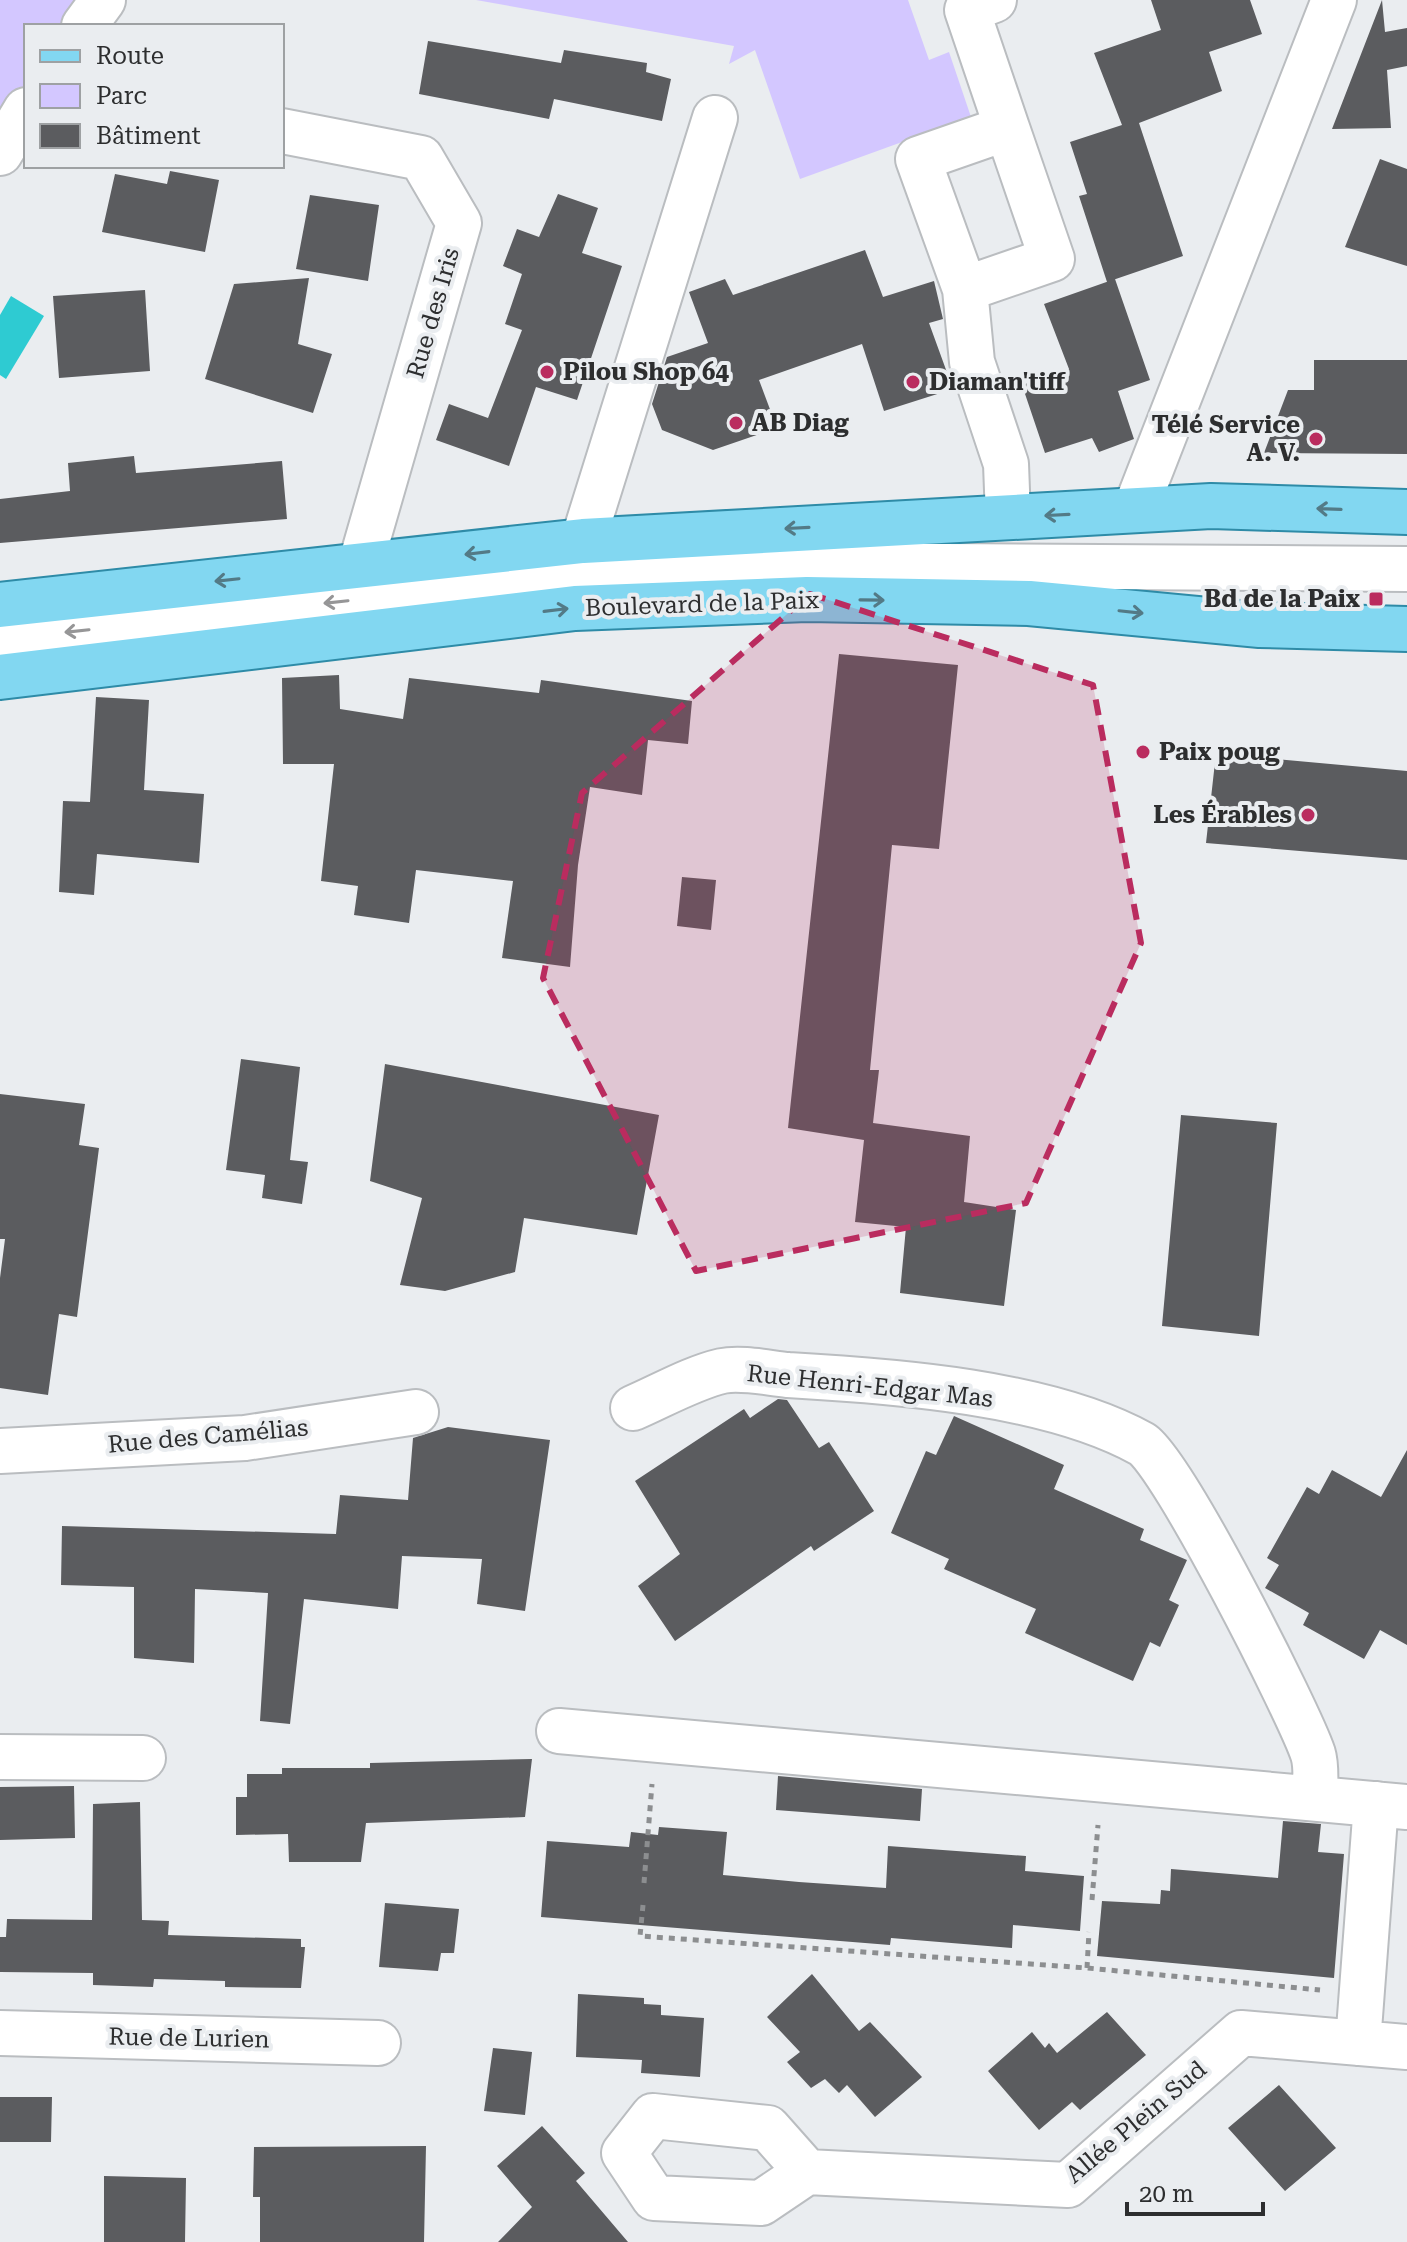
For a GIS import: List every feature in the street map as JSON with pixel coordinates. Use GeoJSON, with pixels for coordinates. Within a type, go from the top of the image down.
{"type":"FeatureCollection","features":[{"type":"Feature","properties":{"kind":"main road"},"geometry":{"type":"LineString","coordinates":[[0,605],[583,541],[1211,506],[1407,512]]}},
{"type":"Feature","properties":{"kind":"main road","name":"Boulevard de la Paix"},"geometry":{"type":"LineString","coordinates":[[0,677],[575,608],[807,599],[1029,603],[1260,625],[1407,629]]}},
{"type":"Feature","properties":{"kind":"street"},"geometry":{"type":"LineString","coordinates":[[85,24],[103,0]]}},
{"type":"Feature","properties":{"kind":"street"},"geometry":{"type":"LineString","coordinates":[[965,289],[1052,259],[967,10],[994,0]]}},
{"type":"Feature","properties":{"kind":"street"},"geometry":{"type":"LineString","coordinates":[[1135,510],[1334,0]]}},
{"type":"Feature","properties":{"kind":"street"},"geometry":{"type":"LineString","coordinates":[[0,153],[24,113]]}},
{"type":"Feature","properties":{"kind":"street"},"geometry":{"type":"LineString","coordinates":[[583,541],[715,118]]}},
{"type":"Feature","properties":{"kind":"street"},"geometry":{"type":"LineString","coordinates":[[1007,128],[918,159],[965,289],[972,362],[1006,464],[1008,517]]}},
{"type":"Feature","properties":{"kind":"street","name":"Rue des Iris"},"geometry":{"type":"LineString","coordinates":[[284,131],[421,158],[459,223],[360,566]]}},
{"type":"Feature","properties":{"kind":"street"},"geometry":{"type":"LineString","coordinates":[[0,639],[553,578],[801,565],[1407,569]]}},
{"type":"Feature","properties":{"kind":"street"},"geometry":{"type":"LineString","coordinates":[[339,636],[553,578]]}},
{"type":"Feature","properties":{"kind":"street","name":"Rue Henri-Edgar Mas"},"geometry":{"type":"LineString","coordinates":[[633,1408],[724,1370],[836,1378],[935,1388],[1021,1404],[1089,1421],[1145,1445],[1188,1508],[1300,1719],[1315,1759],[1315,1796]]}},
{"type":"Feature","properties":{"kind":"street","name":"Rue des Camélias"},"geometry":{"type":"LineString","coordinates":[[0,1451],[245,1438],[416,1412]]}},
{"type":"Feature","properties":{"kind":"street"},"geometry":{"type":"LineString","coordinates":[[559,1731],[1392,1805],[1358,2043]]}},
{"type":"Feature","properties":{"kind":"street"},"geometry":{"type":"LineString","coordinates":[[0,1757],[143,1758]]}},
{"type":"Feature","properties":{"kind":"street","name":"Rue de Lurien"},"geometry":{"type":"LineString","coordinates":[[0,2033],[378,2043]]}},
{"type":"Feature","properties":{"kind":"street","name":"Allée Plein Sud"},"geometry":{"type":"LineString","coordinates":[[807,2172],[1068,2185],[1241,2033],[1407,2047]]}},
{"type":"Feature","properties":{"kind":"path"},"geometry":{"type":"LineString","coordinates":[[644,1883],[656,1739]]}},
{"type":"Feature","properties":{"kind":"path"},"geometry":{"type":"LineString","coordinates":[[1092,1900],[1101,1778]]}},
{"type":"Feature","properties":{"kind":"path"},"geometry":{"type":"LineString","coordinates":[[643,1905],[640,1936],[1087,1968],[1089,1932]]}},
{"type":"Feature","properties":{"kind":"highlighted area"},"geometry":{"type":"Polygon","coordinates":[[[810,594],[1093,685],[1141,943],[1026,1203],[696,1271],[543,978],[582,793],[810,594]]]}},
{"type":"Feature","properties":{"kind":"green space"},"geometry":{"type":"Polygon","coordinates":[[[0,0],[80,0],[65,24],[24,24],[24,89],[0,128],[0,0]]]}},
{"type":"Feature","properties":{"kind":"green space"},"geometry":{"type":"Polygon","coordinates":[[[476,0],[908,0],[929,60],[949,52],[971,117],[800,179],[755,50],[729,64],[734,46],[476,0]]]}},
{"type":"Feature","properties":{"kind":"water"},"geometry":{"type":"Polygon","coordinates":[[[11,296],[44,316],[6,379],[0,375],[0,315],[11,296]]]}},
{"type":"Feature","properties":{"kind":"building"},"geometry":{"type":"Polygon","coordinates":[[[1151,0],[1250,0],[1262,34],[1209,52],[1222,91],[1139,123],[1183,256],[1107,282],[1079,196],[1087,194],[1070,142],[1122,125],[1094,53],[1161,30],[1151,0]]]}},
{"type":"Feature","properties":{"kind":"building"},"geometry":{"type":"Polygon","coordinates":[[[1382,0],[1385,32],[1407,28],[1407,66],[1387,70],[1391,128],[1332,129],[1382,0]]]}},
{"type":"Feature","properties":{"kind":"building"},"geometry":{"type":"Polygon","coordinates":[[[428,41],[561,63],[564,50],[647,63],[646,72],[671,79],[662,121],[554,99],[549,119],[419,94],[428,41]]]}},
{"type":"Feature","properties":{"kind":"building"},"geometry":{"type":"Polygon","coordinates":[[[1380,159],[1407,169],[1407,266],[1345,247],[1380,159]]]}},
{"type":"Feature","properties":{"kind":"building"},"geometry":{"type":"Polygon","coordinates":[[[170,171],[219,180],[205,252],[102,232],[115,174],[167,184],[170,171]]]}},
{"type":"Feature","properties":{"kind":"building"},"geometry":{"type":"Polygon","coordinates":[[[558,194],[598,208],[582,253],[622,266],[577,400],[536,387],[509,466],[436,440],[449,404],[488,418],[522,330],[505,324],[522,274],[503,266],[517,229],[539,237],[558,194]]]}},
{"type":"Feature","properties":{"kind":"building"},"geometry":{"type":"Polygon","coordinates":[[[310,195],[379,205],[368,281],[296,269],[310,195]]]}},
{"type":"Feature","properties":{"kind":"building"},"geometry":{"type":"Polygon","coordinates":[[[865,250],[883,297],[934,281],[943,319],[929,323],[953,389],[884,411],[862,344],[759,380],[777,428],[713,450],[662,430],[652,404],[667,357],[708,343],[689,292],[725,279],[733,295],[865,250]]]}},
{"type":"Feature","properties":{"kind":"building"},"geometry":{"type":"Polygon","coordinates":[[[309,278],[298,344],[332,354],[313,413],[205,379],[234,284],[309,278]]]}},
{"type":"Feature","properties":{"kind":"building"},"geometry":{"type":"Polygon","coordinates":[[[1115,279],[1150,380],[1118,391],[1134,439],[1099,452],[1092,438],[1045,453],[1022,385],[1069,369],[1044,304],[1115,279]]]}},
{"type":"Feature","properties":{"kind":"building"},"geometry":{"type":"Polygon","coordinates":[[[145,290],[150,371],[59,378],[53,296],[145,290]]]}},
{"type":"Feature","properties":{"kind":"building"},"geometry":{"type":"Polygon","coordinates":[[[1314,360],[1407,360],[1407,454],[1264,453],[1288,390],[1314,390],[1314,360]]]}},
{"type":"Feature","properties":{"kind":"building"},"geometry":{"type":"Polygon","coordinates":[[[134,456],[136,473],[282,461],[287,519],[0,543],[0,499],[70,491],[68,463],[134,456]]]}},
{"type":"Feature","properties":{"kind":"building"},"geometry":{"type":"Polygon","coordinates":[[[839,654],[958,665],[939,849],[892,845],[870,1070],[879,1070],[873,1123],[970,1136],[964,1202],[1016,1210],[1004,1306],[900,1293],[906,1227],[855,1222],[864,1140],[788,1128],[839,654]]]}},
{"type":"Feature","properties":{"kind":"building"},"geometry":{"type":"Polygon","coordinates":[[[339,675],[340,709],[403,719],[409,678],[539,693],[541,680],[692,701],[688,744],[648,740],[642,795],[590,787],[578,865],[570,967],[502,958],[513,881],[416,870],[409,923],[354,915],[358,886],[321,881],[334,764],[283,764],[282,678],[339,675]]]}},
{"type":"Feature","properties":{"kind":"building"},"geometry":{"type":"Polygon","coordinates":[[[96,697],[149,700],[144,790],[204,794],[199,863],[97,854],[94,895],[59,892],[63,801],[90,802],[96,697]]]}},
{"type":"Feature","properties":{"kind":"building","name":"Les Érables"},"geometry":{"type":"Polygon","coordinates":[[[1232,755],[1407,771],[1407,860],[1206,843],[1215,762],[1231,763],[1232,755]]]}},
{"type":"Feature","properties":{"kind":"building"},"geometry":{"type":"Polygon","coordinates":[[[682,877],[716,880],[711,930],[677,926],[682,877]]]}},
{"type":"Feature","properties":{"kind":"building"},"geometry":{"type":"Polygon","coordinates":[[[241,1059],[300,1067],[290,1160],[308,1162],[302,1204],[262,1198],[265,1175],[226,1170],[241,1059]]]}},
{"type":"Feature","properties":{"kind":"building"},"geometry":{"type":"Polygon","coordinates":[[[385,1064],[659,1115],[637,1235],[524,1218],[515,1272],[445,1291],[400,1285],[422,1198],[370,1181],[385,1064]]]}},
{"type":"Feature","properties":{"kind":"building"},"geometry":{"type":"Polygon","coordinates":[[[0,1094],[85,1104],[79,1145],[99,1148],[77,1317],[59,1314],[48,1395],[0,1388],[0,1278],[5,1239],[0,1239],[0,1094]]]}},
{"type":"Feature","properties":{"kind":"building"},"geometry":{"type":"Polygon","coordinates":[[[1181,1115],[1277,1123],[1259,1336],[1162,1326],[1181,1115]]]}},
{"type":"Feature","properties":{"kind":"building"},"geometry":{"type":"Polygon","coordinates":[[[778,1399],[787,1400],[819,1448],[829,1442],[874,1511],[814,1551],[811,1546],[675,1641],[638,1586],[680,1554],[635,1481],[744,1409],[750,1418],[778,1399]]]}},
{"type":"Feature","properties":{"kind":"building"},"geometry":{"type":"Polygon","coordinates":[[[954,1416],[1064,1465],[1054,1489],[1144,1529],[1140,1540],[1187,1560],[1169,1600],[1179,1605],[1160,1647],[1150,1642],[1133,1681],[1025,1633],[1036,1609],[944,1569],[949,1559],[891,1533],[926,1451],[936,1455],[954,1416]]]}},
{"type":"Feature","properties":{"kind":"building"},"geometry":{"type":"Polygon","coordinates":[[[448,1427],[550,1440],[525,1611],[477,1604],[482,1559],[402,1556],[398,1609],[304,1599],[290,1724],[260,1721],[268,1593],[195,1589],[194,1663],[134,1658],[134,1587],[61,1585],[62,1526],[336,1534],[340,1495],[408,1500],[413,1438],[448,1427]]]}},
{"type":"Feature","properties":{"kind":"building"},"geometry":{"type":"Polygon","coordinates":[[[1407,1450],[1407,1645],[1380,1630],[1364,1659],[1303,1625],[1309,1613],[1265,1588],[1279,1565],[1267,1558],[1307,1487],[1319,1494],[1332,1470],[1381,1497],[1407,1450]]]}},
{"type":"Feature","properties":{"kind":"building"},"geometry":{"type":"Polygon","coordinates":[[[532,1759],[525,1817],[366,1823],[361,1862],[289,1862],[288,1834],[236,1835],[236,1797],[247,1797],[247,1774],[282,1774],[282,1768],[370,1768],[370,1763],[532,1759]]]}},
{"type":"Feature","properties":{"kind":"building"},"geometry":{"type":"Polygon","coordinates":[[[778,1776],[922,1789],[920,1821],[776,1810],[778,1776]]]}},
{"type":"Feature","properties":{"kind":"building"},"geometry":{"type":"Polygon","coordinates":[[[74,1786],[75,1838],[0,1840],[0,1787],[74,1786]]]}},
{"type":"Feature","properties":{"kind":"building"},"geometry":{"type":"Polygon","coordinates":[[[140,1802],[142,1920],[169,1921],[168,1935],[301,1939],[301,1947],[305,1947],[301,1988],[225,1987],[225,1981],[154,1979],[153,1987],[93,1985],[93,1973],[0,1972],[0,1937],[6,1937],[7,1919],[92,1920],[93,1804],[140,1802]]]}},
{"type":"Feature","properties":{"kind":"building"},"geometry":{"type":"Polygon","coordinates":[[[1283,1821],[1321,1824],[1318,1852],[1344,1854],[1334,1978],[1097,1956],[1102,1901],[1160,1904],[1161,1890],[1170,1891],[1171,1869],[1278,1878],[1283,1821]]]}},
{"type":"Feature","properties":{"kind":"building"},"geometry":{"type":"Polygon","coordinates":[[[659,1827],[727,1832],[723,1875],[799,1882],[886,1888],[888,1846],[1026,1856],[1025,1871],[1084,1876],[1080,1931],[1013,1925],[1012,1948],[891,1938],[890,1945],[541,1917],[547,1841],[629,1847],[631,1832],[658,1835],[659,1827]]]}},
{"type":"Feature","properties":{"kind":"building"},"geometry":{"type":"Polygon","coordinates":[[[385,1903],[459,1909],[454,1953],[441,1953],[438,1971],[379,1967],[385,1903]]]}},
{"type":"Feature","properties":{"kind":"building"},"geometry":{"type":"Polygon","coordinates":[[[812,1974],[859,2031],[870,2022],[922,2077],[875,2117],[847,2085],[839,2093],[825,2079],[811,2088],[787,2062],[800,2052],[767,2017],[812,1974]]]}},
{"type":"Feature","properties":{"kind":"building"},"geometry":{"type":"Polygon","coordinates":[[[578,1994],[644,1998],[644,2004],[661,2005],[661,2015],[704,2018],[700,2077],[641,2073],[642,2060],[576,2057],[578,1994]]]}},
{"type":"Feature","properties":{"kind":"building"},"geometry":{"type":"Polygon","coordinates":[[[1107,2012],[1146,2055],[1080,2110],[1072,2102],[1039,2130],[988,2071],[1032,2032],[1045,2048],[1049,2043],[1057,2053],[1107,2012]]]}},
{"type":"Feature","properties":{"kind":"building"},"geometry":{"type":"Polygon","coordinates":[[[493,2048],[532,2052],[525,2115],[484,2111],[493,2048]]]}},
{"type":"Feature","properties":{"kind":"building"},"geometry":{"type":"Polygon","coordinates":[[[1279,2085],[1336,2148],[1285,2191],[1228,2128],[1279,2085]]]}},
{"type":"Feature","properties":{"kind":"building"},"geometry":{"type":"Polygon","coordinates":[[[0,2097],[52,2097],[51,2142],[0,2142],[0,2097]]]}},
{"type":"Feature","properties":{"kind":"building"},"geometry":{"type":"Polygon","coordinates":[[[542,2126],[585,2173],[576,2181],[628,2242],[498,2242],[532,2207],[497,2166],[542,2126]]]}},
{"type":"Feature","properties":{"kind":"building"},"geometry":{"type":"Polygon","coordinates":[[[426,2146],[424,2242],[260,2242],[260,2197],[253,2197],[254,2147],[426,2146]]]}},
{"type":"Feature","properties":{"kind":"building"},"geometry":{"type":"Polygon","coordinates":[[[104,2176],[186,2178],[185,2242],[104,2242],[104,2176]]]}},
{"type":"Feature","properties":{"kind":"place","name":"Pilou Shop 64"},"geometry":{"type":"Point","coordinates":[547,372]}},
{"type":"Feature","properties":{"kind":"place","name":"Diaman'tiff"},"geometry":{"type":"Point","coordinates":[913,382]}},
{"type":"Feature","properties":{"kind":"place","name":"AB Diag"},"geometry":{"type":"Point","coordinates":[736,423]}},
{"type":"Feature","properties":{"kind":"place","name":"Télé Service A. V."},"geometry":{"type":"Point","coordinates":[1316,439]}},
{"type":"Feature","properties":{"kind":"place","name":"Bd de la Paix"},"geometry":{"type":"Point","coordinates":[1376,599]}},
{"type":"Feature","properties":{"kind":"place","name":"Paix poug"},"geometry":{"type":"Point","coordinates":[1143,752]}},
{"type":"Feature","properties":{"kind":"place","name":"Les Érables"},"geometry":{"type":"Point","coordinates":[1308,815]}}]}
